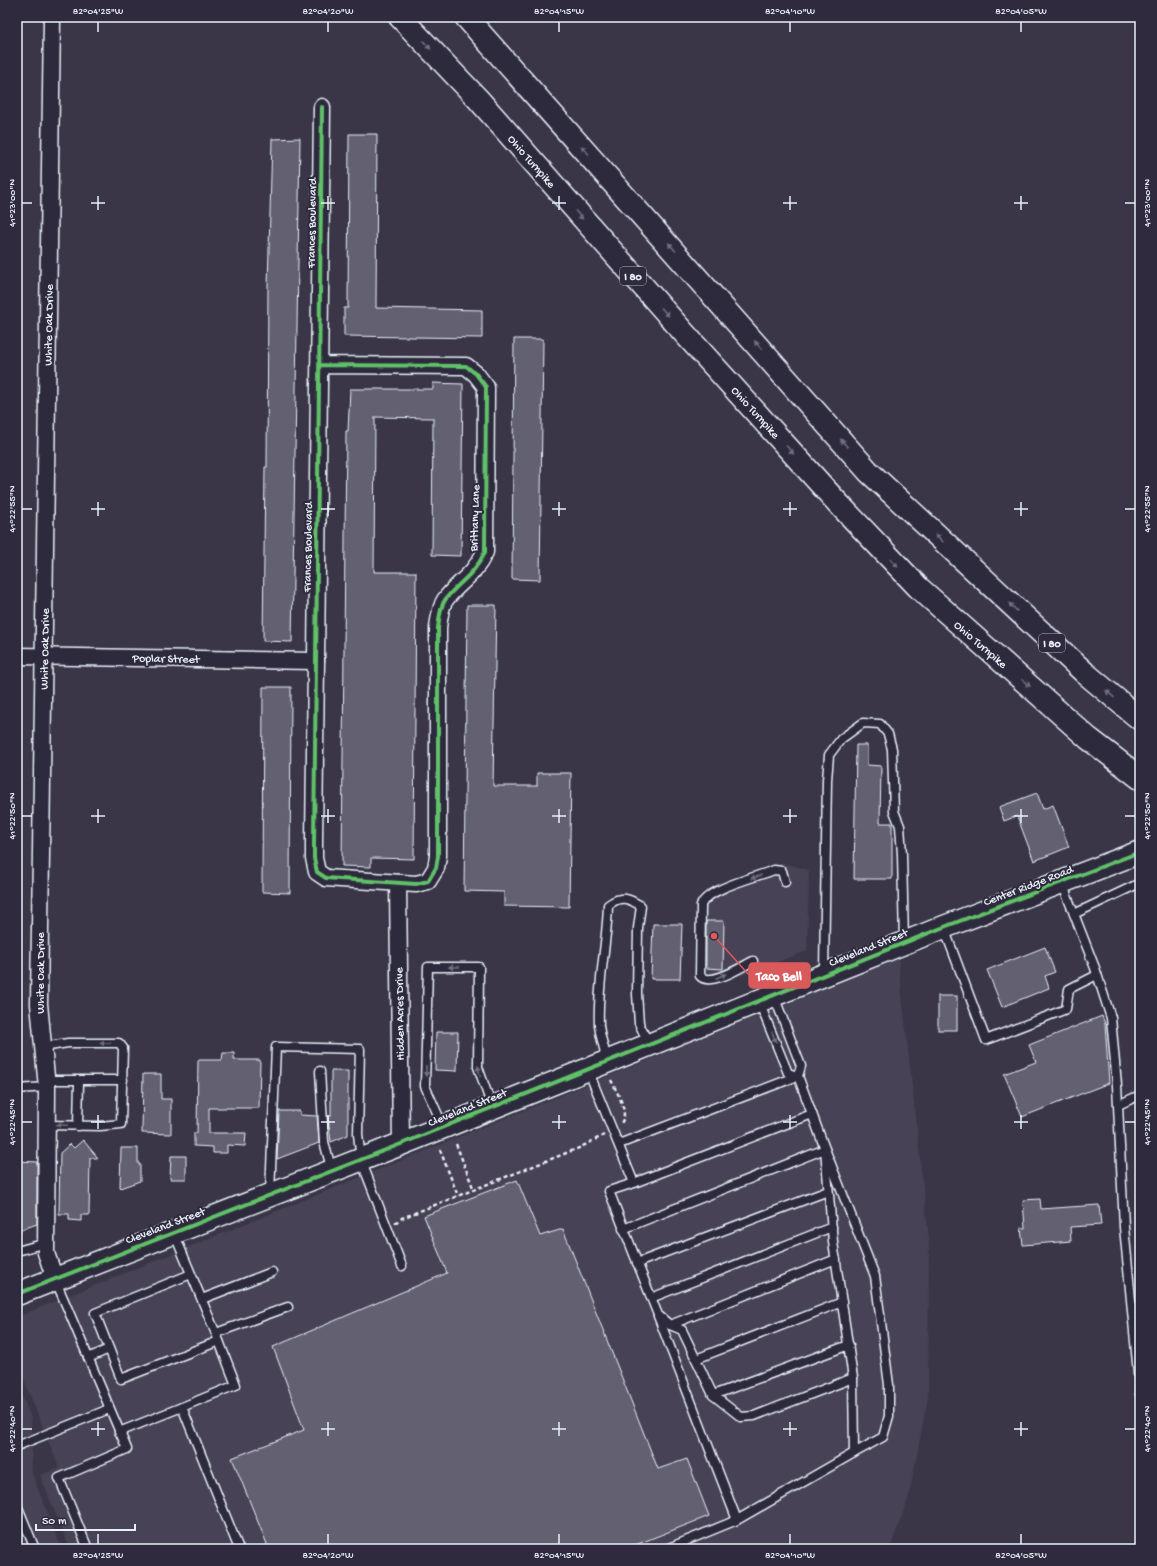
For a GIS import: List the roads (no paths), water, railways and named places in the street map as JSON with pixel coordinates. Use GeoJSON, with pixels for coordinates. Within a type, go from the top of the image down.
{"type":"FeatureCollection","features":[{"type":"Feature","properties":{"kind":"main road","name":"Ohio Turnpike"},"geometry":{"type":"LineString","coordinates":[[400,17],[478,100],[685,334],[867,535],[919,588],[965,630],[1088,738],[1140,778]]}},
{"type":"Feature","properties":{"kind":"main road","name":"I 80"},"geometry":{"type":"LineString","coordinates":[[466,17],[869,472],[967,565],[1085,673],[1140,718]]}},
{"type":"Feature","properties":{"kind":"main road","name":"Center Ridge Road"},"geometry":{"type":"LineString","coordinates":[[913,940],[1140,852]]}},
{"type":"Feature","properties":{"kind":"main road","name":"Cleveland Street"},"geometry":{"type":"LineString","coordinates":[[17,1294],[401,1144],[450,1136],[492,1108],[587,1070],[609,1071],[649,1045],[913,940]]}},
{"type":"Feature","properties":{"kind":"street","name":"White Oak Drive"},"geometry":{"type":"LineString","coordinates":[[52,17],[39,1004],[46,1083],[46,1253],[55,1279]]}},
{"type":"Feature","properties":{"kind":"street","name":"Frances Boulevard"},"geometry":{"type":"LineString","coordinates":[[322,107],[314,844],[315,866],[320,875],[331,879],[416,884],[428,882]]}},
{"type":"Feature","properties":{"kind":"street","name":"Brittany Lane"},"geometry":{"type":"LineString","coordinates":[[319,365],[466,366],[476,374],[486,387],[485,552],[479,565],[471,575],[444,601],[438,628],[438,856],[436,868],[428,882]]}},
{"type":"Feature","properties":{"kind":"street","name":"Poplar Street"},"geometry":{"type":"LineString","coordinates":[[17,656],[316,661]]}},
{"type":"Feature","properties":{"kind":"street","name":"Hidden Acres Drive"},"geometry":{"type":"LineString","coordinates":[[398,883],[401,1144]]}},
{"type":"Feature","properties":{"kind":"lane"},"geometry":{"type":"LineString","coordinates":[[824,975],[826,780],[829,755],[841,739],[863,724],[880,724],[888,734],[892,749],[894,811],[900,826],[901,847],[913,940]]}},
{"type":"Feature","properties":{"kind":"lane"},"geometry":{"type":"LineString","coordinates":[[753,961],[717,979],[706,979],[700,976],[701,905],[703,900],[712,893],[774,870],[782,871],[785,882]]}},
{"type":"Feature","properties":{"kind":"lane"},"geometry":{"type":"LineString","coordinates":[[1062,883],[1097,975],[1111,1018],[1118,1105],[1124,1227],[1140,1394]]}},
{"type":"Feature","properties":{"kind":"lane"},"geometry":{"type":"LineString","coordinates":[[1074,914],[1140,883]]}},
{"type":"Feature","properties":{"kind":"lane"},"geometry":{"type":"LineString","coordinates":[[609,1071],[599,1026],[602,958],[607,926],[608,905],[615,900],[629,898],[641,906],[638,928],[638,1008],[639,1023],[649,1045]]}},
{"type":"Feature","properties":{"kind":"lane"},"geometry":{"type":"LineString","coordinates":[[944,927],[986,1040],[1066,1009],[1069,989],[1097,975]]}},
{"type":"Feature","properties":{"kind":"lane"},"geometry":{"type":"LineString","coordinates":[[450,1136],[425,1086],[428,967],[479,967],[478,1068],[492,1108]]}},
{"type":"Feature","properties":{"kind":"lane"},"geometry":{"type":"LineString","coordinates":[[767,998],[788,1073],[798,1076]]}},
{"type":"Feature","properties":{"kind":"lane"},"geometry":{"type":"LineString","coordinates":[[666,1549],[737,1520],[883,1437],[889,1416],[889,1378],[875,1276],[798,1076],[801,1066],[767,998]]}},
{"type":"Feature","properties":{"kind":"lane"},"geometry":{"type":"LineString","coordinates":[[43,1047],[68,1043],[119,1043],[123,1048],[121,1124],[78,1126],[47,1125]]}},
{"type":"Feature","properties":{"kind":"lane"},"geometry":{"type":"LineString","coordinates":[[270,1195],[276,1047],[360,1049],[358,1134],[361,1160],[402,1266]]}},
{"type":"Feature","properties":{"kind":"lane"},"geometry":{"type":"LineString","coordinates":[[587,1070],[634,1183]]}},
{"type":"Feature","properties":{"kind":"lane"},"geometry":{"type":"LineString","coordinates":[[320,1071],[324,1142],[332,1171]]}},
{"type":"Feature","properties":{"kind":"lane"},"geometry":{"type":"LineString","coordinates":[[619,1144],[798,1076]]}},
{"type":"Feature","properties":{"kind":"lane"},"geometry":{"type":"LineString","coordinates":[[17,1089],[46,1083],[123,1080]]}},
{"type":"Feature","properties":{"kind":"lane"},"geometry":{"type":"LineString","coordinates":[[78,1126],[79,1081]]}},
{"type":"Feature","properties":{"kind":"lane"},"geometry":{"type":"LineString","coordinates":[[1118,1105],[1140,1095]]}},
{"type":"Feature","properties":{"kind":"lane"},"geometry":{"type":"LineString","coordinates":[[737,1520],[658,1315],[623,1229],[610,1192],[812,1114]]}},
{"type":"Feature","properties":{"kind":"lane"},"geometry":{"type":"LineString","coordinates":[[825,1149],[836,1260],[853,1378],[854,1453]]}},
{"type":"Feature","properties":{"kind":"lane"},"geometry":{"type":"LineString","coordinates":[[623,1229],[825,1149]]}},
{"type":"Feature","properties":{"kind":"lane"},"geometry":{"type":"LineString","coordinates":[[637,1263],[828,1191]]}},
{"type":"Feature","properties":{"kind":"lane"},"geometry":{"type":"LineString","coordinates":[[651,1298],[832,1227]]}},
{"type":"Feature","properties":{"kind":"lane"},"geometry":{"type":"LineString","coordinates":[[119,1432],[236,1385],[174,1232]]}},
{"type":"Feature","properties":{"kind":"lane"},"geometry":{"type":"LineString","coordinates":[[17,1251],[46,1243]]}},
{"type":"Feature","properties":{"kind":"lane"},"geometry":{"type":"LineString","coordinates":[[670,1325],[836,1260]]}},
{"type":"Feature","properties":{"kind":"lane"},"geometry":{"type":"LineString","coordinates":[[202,1299],[272,1272]]}},
{"type":"Feature","properties":{"kind":"lane"},"geometry":{"type":"LineString","coordinates":[[191,1274],[95,1313],[121,1379],[219,1341]]}},
{"type":"Feature","properties":{"kind":"lane"},"geometry":{"type":"LineString","coordinates":[[55,1279],[127,1449],[58,1478],[88,1549]]}},
{"type":"Feature","properties":{"kind":"lane"},"geometry":{"type":"LineString","coordinates":[[696,1359],[842,1302]]}},
{"type":"Feature","properties":{"kind":"lane"},"geometry":{"type":"LineString","coordinates":[[216,1333],[288,1307]]}},
{"type":"Feature","properties":{"kind":"lane"},"geometry":{"type":"LineString","coordinates":[[658,1315],[670,1325],[682,1330],[713,1395],[741,1417],[754,1416],[853,1378]]}},
{"type":"Feature","properties":{"kind":"lane"},"geometry":{"type":"LineString","coordinates":[[713,1395],[849,1345]]}},
{"type":"Feature","properties":{"kind":"lane"},"geometry":{"type":"LineString","coordinates":[[88,1358],[109,1349]]}},
{"type":"Feature","properties":{"kind":"lane"},"geometry":{"type":"LineString","coordinates":[[182,1407],[239,1549]]}},
{"type":"Feature","properties":{"kind":"lane"},"geometry":{"type":"LineString","coordinates":[[18,1444],[109,1409]]}},
{"type":"Feature","properties":{"kind":"lane"},"geometry":{"type":"LineString","coordinates":[[17,1505],[35,1549]]}},
{"type":"Feature","properties":{"kind":"place","name":"Taco Bell"},"geometry":{"type":"Point","coordinates":[714,936]}}]}
